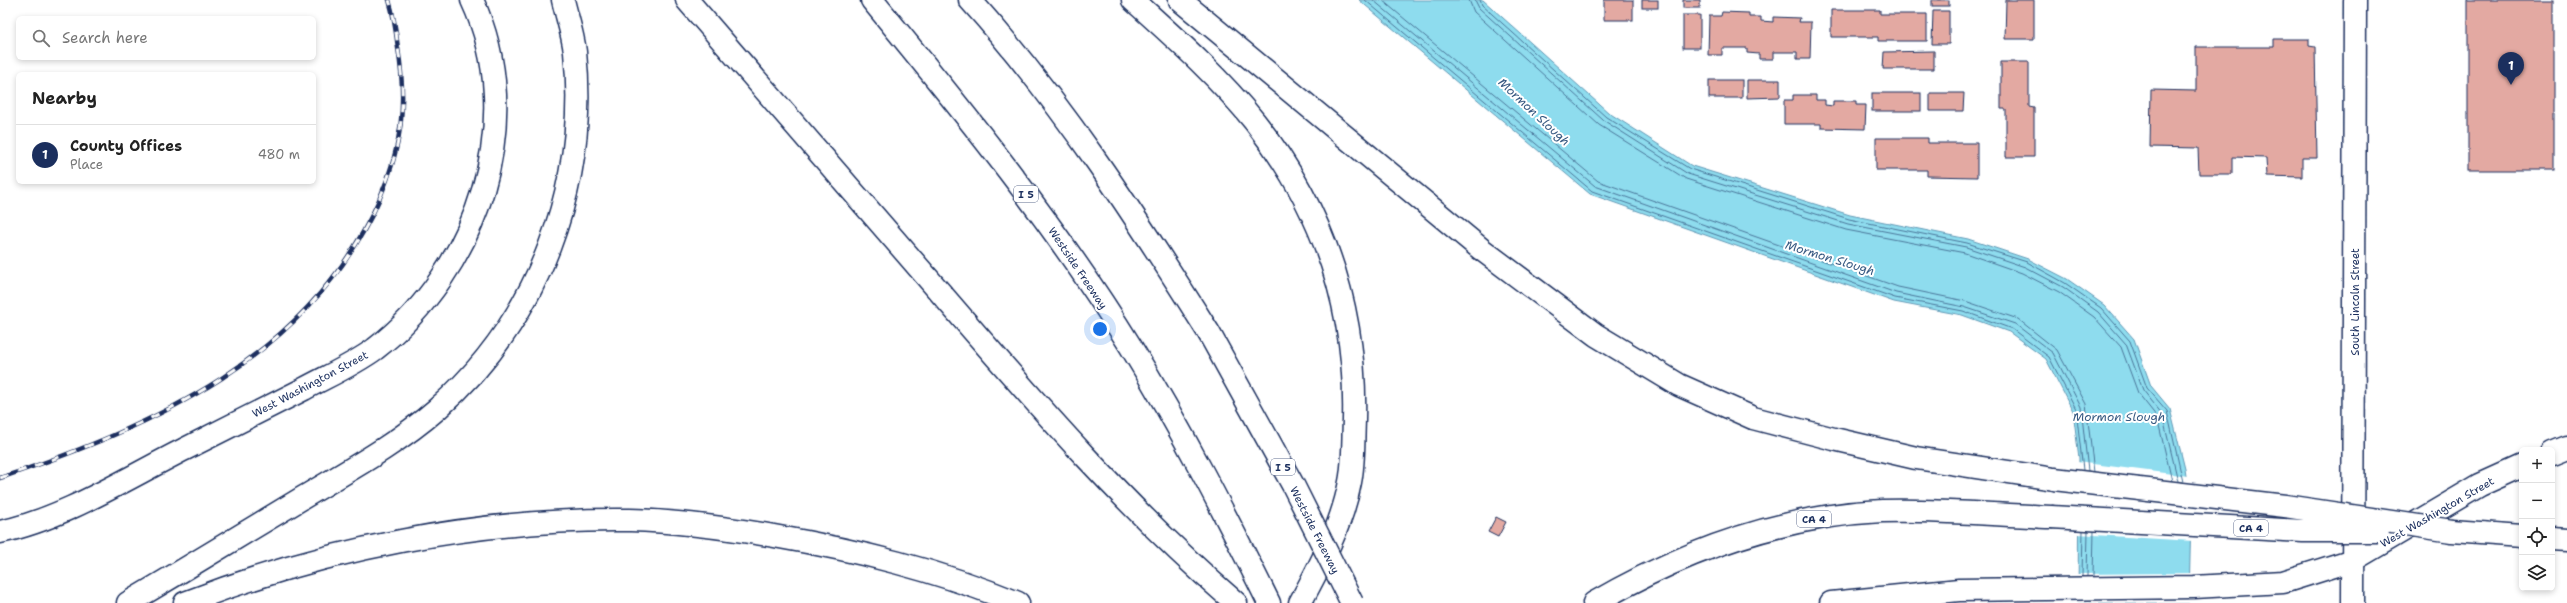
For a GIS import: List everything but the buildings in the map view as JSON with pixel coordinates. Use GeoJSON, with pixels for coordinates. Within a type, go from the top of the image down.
{"type":"FeatureCollection","features":[{"type":"Feature","properties":{"kind":"main road","name":"West Washington Street"},"geometry":{"type":"LineString","coordinates":[[0,532],[15,529],[66,509],[351,365],[395,332],[416,311],[444,275],[460,247],[484,188],[491,156],[495,95],[486,38],[472,0]]}},
{"type":"Feature","properties":{"kind":"main road"},"geometry":{"type":"LineString","coordinates":[[128,603],[379,452],[437,409],[477,370],[512,324],[543,267],[566,198],[577,128],[574,52],[563,0]]}},
{"type":"Feature","properties":{"kind":"main road"},"geometry":{"type":"LineString","coordinates":[[687,0],[992,352],[1149,524],[1236,603]]}},
{"type":"Feature","properties":{"kind":"main road","name":"Westside Freeway"},"geometry":{"type":"LineString","coordinates":[[872,0],[979,130],[1028,196],[1105,307],[1163,401],[1204,474],[1269,603]]}},
{"type":"Feature","properties":{"kind":"main road","name":"Westside Freeway"},"geometry":{"type":"LineString","coordinates":[[970,0],[1028,68],[1120,194],[1209,334],[1293,485],[1352,603]]}},
{"type":"Feature","properties":{"kind":"main road"},"geometry":{"type":"LineString","coordinates":[[1133,0],[1207,70],[1254,122],[1286,166],[1305,201],[1337,276],[1352,351],[1355,393],[1350,482],[1343,509],[1320,566],[1300,603]]}},
{"type":"Feature","properties":{"kind":"main road"},"geometry":{"type":"LineString","coordinates":[[1180,0],[1481,249],[1596,335],[1679,385],[1753,418],[1916,458],[2054,479],[2285,506],[2452,531]]}},
{"type":"Feature","properties":{"kind":"main road","name":"South Lincoln Street"},"geometry":{"type":"LineString","coordinates":[[2353,603],[2354,0]]}},
{"type":"Feature","properties":{"kind":"main road"},"geometry":{"type":"LineString","coordinates":[[2555,452],[2567,447]]}},
{"type":"Feature","properties":{"kind":"main road","name":"West Washington Street"},"geometry":{"type":"LineString","coordinates":[[1830,603],[1959,590],[2194,588],[2283,582],[2353,560],[2480,485],[2519,467]]}},
{"type":"Feature","properties":{"kind":"main road","name":"CA 4"},"geometry":{"type":"LineString","coordinates":[[1594,603],[1658,568],[1700,550],[1800,521],[1882,511],[2051,517],[2303,531],[2452,531],[2519,536]]}},
{"type":"Feature","properties":{"kind":"main road"},"geometry":{"type":"LineString","coordinates":[[185,603],[263,575],[344,552],[522,525],[630,520],[722,527],[847,549],[907,563],[953,578],[1018,603]]}},
{"type":"Feature","properties":{"kind":"main road"},"geometry":{"type":"LineString","coordinates":[[2555,538],[2567,539]]}},
{"type":"Feature","properties":{"kind":"water","name":"Mormon Slough"},"geometry":{"type":"Polygon","coordinates":[[[1359,0],[1483,0],[1609,113],[1692,166],[1850,215],[1968,239],[2028,259],[2067,279],[2104,305],[2134,339],[2151,386],[2170,409],[2185,469],[2191,510],[2189,603],[2078,603],[2079,458],[2073,411],[2046,359],[2009,332],[1962,315],[1894,302],[1590,194],[1359,0]]]}},
{"type":"Feature","properties":{"kind":"pier"},"geometry":{"type":"Polygon","coordinates":[[[2077,462],[2188,476],[2193,509],[2193,541],[2077,534],[2077,462]]]}},
{"type":"Feature","properties":{"kind":"pier"},"geometry":{"type":"Polygon","coordinates":[[[2192,573],[2191,603],[2076,603],[2076,574],[2192,573]]]}},
{"type":"Feature","properties":{"kind":"railway"},"geometry":{"type":"LineString","coordinates":[[0,478],[58,458],[114,435],[169,409],[221,378],[269,343],[312,302],[349,255],[379,200],[393,162],[400,125],[402,88],[396,30],[389,0]]}},
{"type":"Feature","properties":{"kind":"place","name":"County Offices"},"geometry":{"type":"Point","coordinates":[2511,85]}}]}
